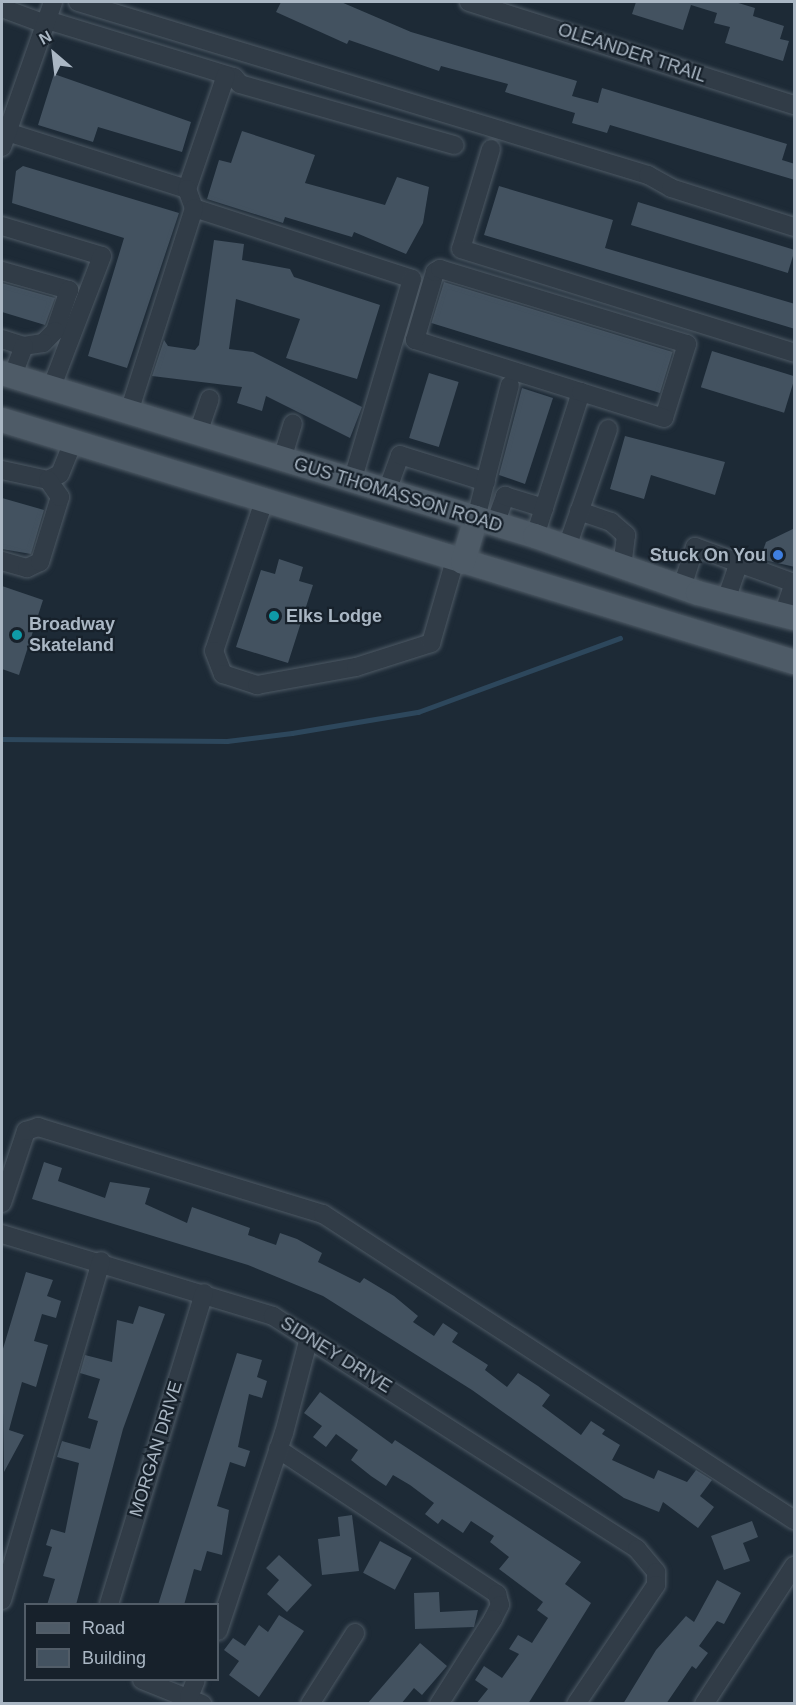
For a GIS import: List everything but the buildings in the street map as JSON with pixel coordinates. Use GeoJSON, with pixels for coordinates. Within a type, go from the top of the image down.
{"type":"FeatureCollection","features":[{"type":"Feature","properties":{"kind":"main road","name":"GUS THOMASSON ROAD"},"geometry":{"type":"LineString","coordinates":[[7,375],[535,536],[682,587],[789,616]]}},
{"type":"Feature","properties":{"kind":"main road"},"geometry":{"type":"LineString","coordinates":[[2,420],[795,662]]}},
{"type":"Feature","properties":{"kind":"main road"},"geometry":{"type":"LineString","coordinates":[[459,561],[486,521]]}},
{"type":"Feature","properties":{"kind":"street"},"geometry":{"type":"LineString","coordinates":[[53,2],[4,139],[187,189]]}},
{"type":"Feature","properties":{"kind":"street"},"geometry":{"type":"LineString","coordinates":[[78,2],[648,175],[671,188],[795,227]]}},
{"type":"Feature","properties":{"kind":"street","name":"OLEANDER TRAIL"},"geometry":{"type":"LineString","coordinates":[[469,2],[795,105]]}},
{"type":"Feature","properties":{"kind":"street"},"geometry":{"type":"LineString","coordinates":[[2,8],[226,75],[240,84],[454,145]]}},
{"type":"Feature","properties":{"kind":"street"},"geometry":{"type":"LineString","coordinates":[[129,412],[194,208],[187,189],[226,75]]}},
{"type":"Feature","properties":{"kind":"street"},"geometry":{"type":"LineString","coordinates":[[491,149],[461,249],[795,353]]}},
{"type":"Feature","properties":{"kind":"street"},"geometry":{"type":"LineString","coordinates":[[194,208],[412,279],[352,481]]}},
{"type":"Feature","properties":{"kind":"street"},"geometry":{"type":"LineString","coordinates":[[2,226],[102,256],[51,388]]}},
{"type":"Feature","properties":{"kind":"street"},"geometry":{"type":"LineString","coordinates":[[440,269],[687,344],[663,418],[581,392],[415,340],[435,272],[440,269]]}},
{"type":"Feature","properties":{"kind":"street"},"geometry":{"type":"LineString","coordinates":[[2,271],[69,290],[55,331],[44,343],[24,346],[2,339]]}},
{"type":"Feature","properties":{"kind":"street"},"geometry":{"type":"LineString","coordinates":[[7,375],[24,346]]}},
{"type":"Feature","properties":{"kind":"street"},"geometry":{"type":"LineString","coordinates":[[486,521],[486,482],[510,385]]}},
{"type":"Feature","properties":{"kind":"street"},"geometry":{"type":"LineString","coordinates":[[535,536],[581,392]]}},
{"type":"Feature","properties":{"kind":"street"},"geometry":{"type":"LineString","coordinates":[[198,433],[210,399]]}},
{"type":"Feature","properties":{"kind":"street"},"geometry":{"type":"LineString","coordinates":[[282,459],[293,424]]}},
{"type":"Feature","properties":{"kind":"street"},"geometry":{"type":"LineString","coordinates":[[567,547],[608,429]]}},
{"type":"Feature","properties":{"kind":"street"},"geometry":{"type":"LineString","coordinates":[[2,470],[48,480],[60,474],[73,442]]}},
{"type":"Feature","properties":{"kind":"street"},"geometry":{"type":"LineString","coordinates":[[387,491],[400,455],[486,482]]}},
{"type":"Feature","properties":{"kind":"street"},"geometry":{"type":"LineString","coordinates":[[2,561],[27,568],[40,562],[60,496],[48,480]]}},
{"type":"Feature","properties":{"kind":"street"},"geometry":{"type":"LineString","coordinates":[[486,521],[505,496],[544,508]]}},
{"type":"Feature","properties":{"kind":"street"},"geometry":{"type":"LineString","coordinates":[[264,501],[214,651],[223,674],[257,685],[356,667],[431,643],[459,561]]}},
{"type":"Feature","properties":{"kind":"street"},"geometry":{"type":"LineString","coordinates":[[579,511],[611,522],[626,535],[622,566]]}},
{"type":"Feature","properties":{"kind":"street"},"geometry":{"type":"LineString","coordinates":[[682,587],[695,548],[794,583],[789,616]]}},
{"type":"Feature","properties":{"kind":"street"},"geometry":{"type":"LineString","coordinates":[[726,600],[738,563]]}},
{"type":"Feature","properties":{"kind":"street"},"geometry":{"type":"LineString","coordinates":[[2,1203],[26,1131],[49,1128],[323,1214],[795,1520]]}},
{"type":"Feature","properties":{"kind":"street","name":"SIDNEY DRIVE"},"geometry":{"type":"LineString","coordinates":[[2,1234],[101,1261],[273,1316],[637,1549],[656,1572],[656,1585],[576,1704]]}},
{"type":"Feature","properties":{"kind":"street"},"geometry":{"type":"LineString","coordinates":[[2,1600],[101,1261]]}},
{"type":"Feature","properties":{"kind":"street","name":"MORGAN DRIVE"},"geometry":{"type":"LineString","coordinates":[[110,1603],[204,1293]]}},
{"type":"Feature","properties":{"kind":"street"},"geometry":{"type":"LineString","coordinates":[[219,1628],[278,1449],[309,1338]]}},
{"type":"Feature","properties":{"kind":"street"},"geometry":{"type":"LineString","coordinates":[[278,1449],[497,1594],[500,1605],[493,1619],[439,1704]]}},
{"type":"Feature","properties":{"kind":"street"},"geometry":{"type":"LineString","coordinates":[[704,1704],[795,1566]]}},
{"type":"Feature","properties":{"kind":"street"},"geometry":{"type":"LineString","coordinates":[[310,1704],[355,1633]]}},
{"type":"Feature","properties":{"kind":"street"},"geometry":{"type":"LineString","coordinates":[[145,1681],[195,1700],[196,1681]]}},
{"type":"Feature","properties":{"kind":"waterway"},"geometry":{"type":"LineString","coordinates":[[2,739],[227,741],[292,733],[418,712],[620,638]]}},
{"type":"Feature","properties":{"kind":"place","name":"Stuck On You"},"geometry":{"type":"Point","coordinates":[778,555]}},
{"type":"Feature","properties":{"kind":"place","name":"Elks Lodge"},"geometry":{"type":"Point","coordinates":[274,616]}},
{"type":"Feature","properties":{"kind":"place","name":"Broadway Skateland"},"geometry":{"type":"Point","coordinates":[17,635]}}]}
